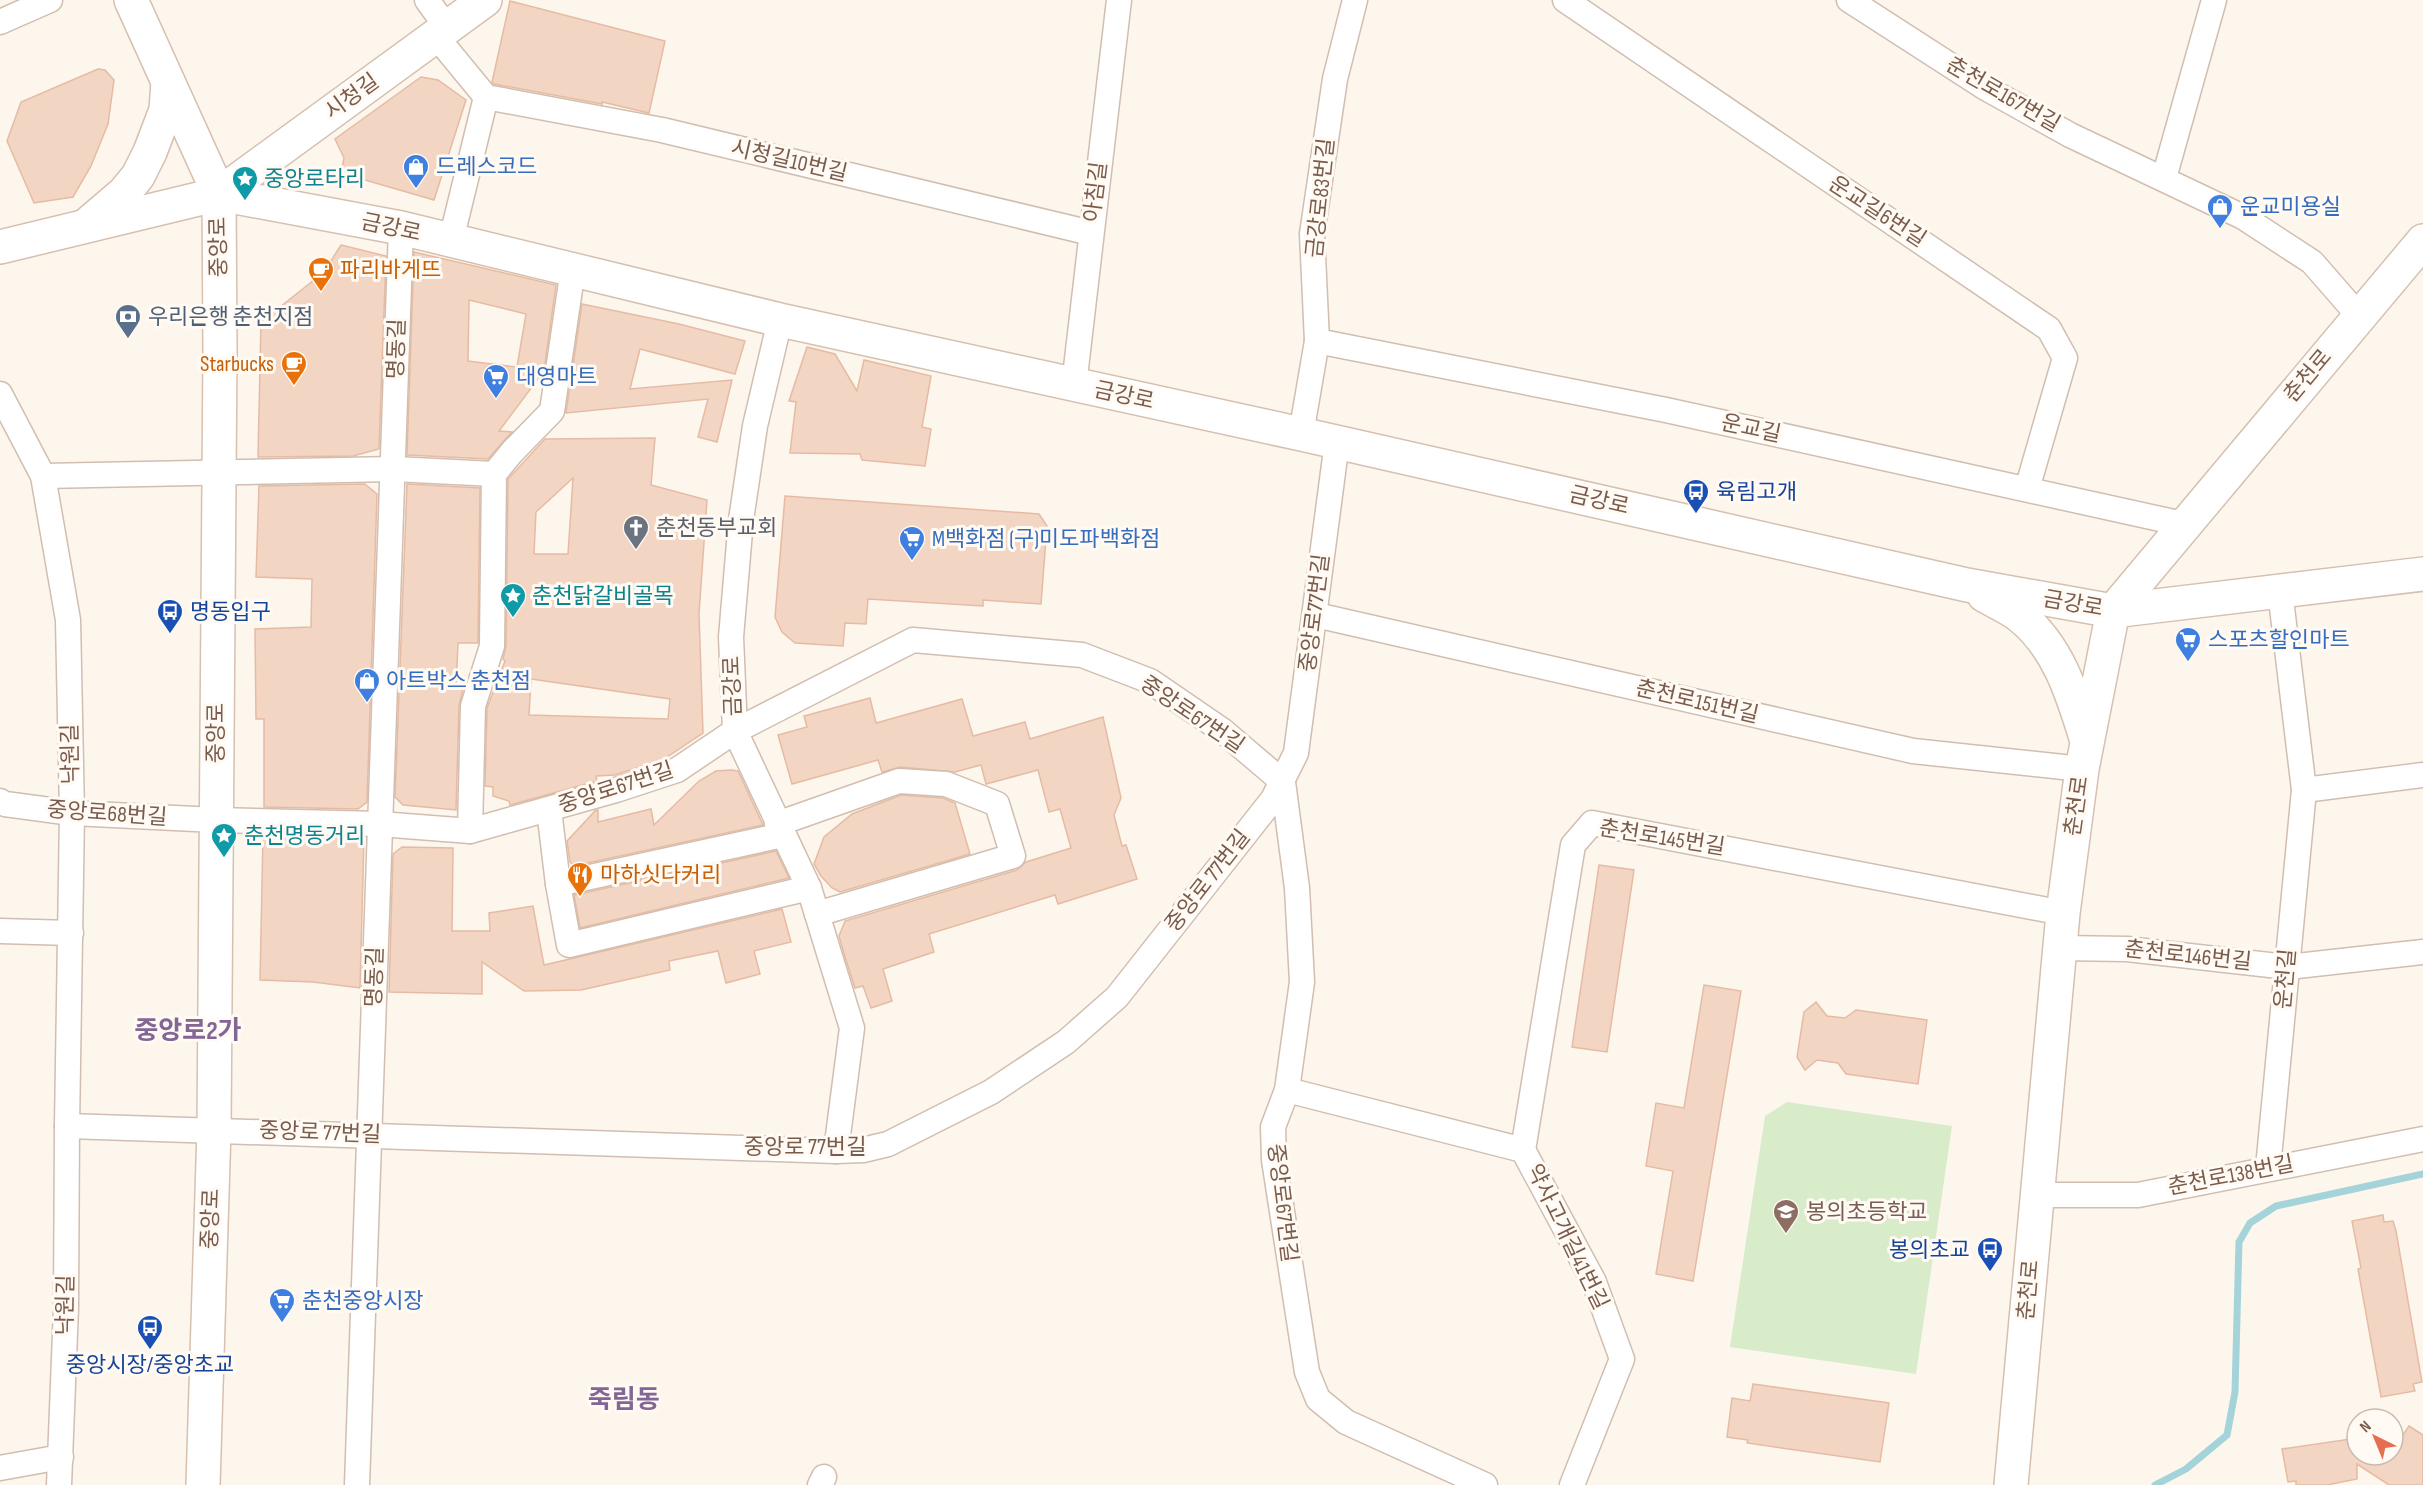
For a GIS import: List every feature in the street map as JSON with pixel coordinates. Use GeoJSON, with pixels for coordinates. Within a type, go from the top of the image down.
{"type":"FeatureCollection","features":[{"type":"Feature","properties":{"kind":"street"},"geometry":{"type":"LineString","coordinates":[[0,22],[50,0]]}},
{"type":"Feature","properties":{"kind":"street","name":"중앙로"},"geometry":{"type":"LineString","coordinates":[[131,0],[219,194],[214,1129],[203,1485]]}},
{"type":"Feature","properties":{"kind":"street"},"geometry":{"type":"LineString","coordinates":[[427,0],[441,32],[486,97],[451,240]]}},
{"type":"Feature","properties":{"kind":"street","name":"시청길"},"geometry":{"type":"LineString","coordinates":[[219,194],[485,0]]}},
{"type":"Feature","properties":{"kind":"street","name":"아침길"},"geometry":{"type":"LineString","coordinates":[[1074,385],[1119,0]]}},
{"type":"Feature","properties":{"kind":"street","name":"금강로83번길"},"geometry":{"type":"LineString","coordinates":[[1301,434],[1317,341],[1312,234],[1335,79],[1355,0]]}},
{"type":"Feature","properties":{"kind":"street","name":"운교길6번길"},"geometry":{"type":"LineString","coordinates":[[1565,0],[2049,330],[2065,358],[2027,489]]}},
{"type":"Feature","properties":{"kind":"street","name":"춘천로167번길"},"geometry":{"type":"LineString","coordinates":[[1849,0],[1984,87],[2070,135],[2243,217],[2312,262],[2359,316]]}},
{"type":"Feature","properties":{"kind":"street"},"geometry":{"type":"LineString","coordinates":[[2164,178],[2214,0]]}},
{"type":"Feature","properties":{"kind":"street"},"geometry":{"type":"LineString","coordinates":[[86,225],[124,193],[138,176],[166,111],[168,82]]}},
{"type":"Feature","properties":{"kind":"street","name":"시청길10번길"},"geometry":{"type":"LineString","coordinates":[[486,97],[662,130],[1091,233]]}},
{"type":"Feature","properties":{"kind":"street","name":"금강로"},"geometry":{"type":"LineString","coordinates":[[0,247],[219,194],[401,228],[780,320],[1337,442],[1967,585],[2113,611],[2423,574]]}},
{"type":"Feature","properties":{"kind":"street","name":"명동길"},"geometry":{"type":"LineString","coordinates":[[357,1485],[401,228]]}},
{"type":"Feature","properties":{"kind":"street","name":"춘천로"},"geometry":{"type":"LineString","coordinates":[[2011,1485],[2063,913],[2085,755],[2113,611],[2183,524],[2423,240]]}},
{"type":"Feature","properties":{"kind":"street"},"geometry":{"type":"LineString","coordinates":[[470,831],[473,706],[492,646],[494,474],[552,411],[573,269]]}},
{"type":"Feature","properties":{"kind":"street","name":"금강로"},"geometry":{"type":"LineString","coordinates":[[735,731],[732,637],[741,520],[755,426],[780,320]]}},
{"type":"Feature","properties":{"kind":"street","name":"운교길"},"geometry":{"type":"LineString","coordinates":[[1317,341],[1678,413],[2183,524]]}},
{"type":"Feature","properties":{"kind":"street","name":"낙원길"},"geometry":{"type":"LineString","coordinates":[[0,394],[43,476],[68,620],[72,813],[71,933],[66,1126],[66,1308],[59,1485]]}},
{"type":"Feature","properties":{"kind":"street","name":"중앙로77번길"},"geometry":{"type":"LineString","coordinates":[[1283,782],[1296,753],[1337,442]]}},
{"type":"Feature","properties":{"kind":"street"},"geometry":{"type":"LineString","coordinates":[[43,476],[394,469],[494,474]]}},
{"type":"Feature","properties":{"kind":"street"},"geometry":{"type":"LineString","coordinates":[[1967,585],[2019,615],[2040,634],[2066,677],[2085,755]]}},
{"type":"Feature","properties":{"kind":"street","name":"운천길"},"geometry":{"type":"LineString","coordinates":[[2268,1168],[2304,790],[2280,591]]}},
{"type":"Feature","properties":{"kind":"street","name":"춘천로151번길"},"geometry":{"type":"LineString","coordinates":[[1316,615],[1913,751],[2085,755]]}},
{"type":"Feature","properties":{"kind":"street","name":"중앙로67번길"},"geometry":{"type":"LineString","coordinates":[[216,820],[380,824],[470,831],[549,810],[677,770],[735,731],[913,640],[1082,655],[1150,681],[1223,731],[1283,782],[1297,888],[1302,982],[1287,1090],[1273,1127],[1274,1160],[1307,1372],[1318,1399],[1346,1422],[1485,1485]]}},
{"type":"Feature","properties":{"kind":"street"},"geometry":{"type":"LineString","coordinates":[[735,731],[809,888],[852,1028],[836,1151]]}},
{"type":"Feature","properties":{"kind":"street"},"geometry":{"type":"LineString","coordinates":[[2304,790],[2423,775]]}},
{"type":"Feature","properties":{"kind":"street"},"geometry":{"type":"LineString","coordinates":[[558,884],[780,829],[899,781],[946,784],[997,804],[1013,856],[817,914]]}},
{"type":"Feature","properties":{"kind":"street","name":"중앙로 77번길"},"geometry":{"type":"LineString","coordinates":[[214,1129],[836,1151],[863,1150],[888,1144],[991,1092],[1066,1042],[1117,997],[1273,799],[1283,782]]}},
{"type":"Feature","properties":{"kind":"street","name":"중앙로68번길"},"geometry":{"type":"LineString","coordinates":[[0,801],[5,804],[72,813],[216,820]]}},
{"type":"Feature","properties":{"kind":"street"},"geometry":{"type":"LineString","coordinates":[[549,810],[558,884],[569,945],[809,888]]}},
{"type":"Feature","properties":{"kind":"street","name":"춘천로145번길"},"geometry":{"type":"LineString","coordinates":[[1523,1150],[1573,845],[1593,823],[2063,913]]}},
{"type":"Feature","properties":{"kind":"street"},"geometry":{"type":"LineString","coordinates":[[0,931],[71,933]]}},
{"type":"Feature","properties":{"kind":"street","name":"춘천로146번길"},"geometry":{"type":"LineString","coordinates":[[2060,948],[2127,949],[2288,967],[2423,952]]}},
{"type":"Feature","properties":{"kind":"street","name":"약사고개길41번길"},"geometry":{"type":"LineString","coordinates":[[1287,1090],[1523,1150],[1594,1281],[1622,1359],[1572,1485]]}},
{"type":"Feature","properties":{"kind":"street"},"geometry":{"type":"LineString","coordinates":[[66,1126],[214,1129]]}},
{"type":"Feature","properties":{"kind":"street","name":"춘천로138번길"},"geometry":{"type":"LineString","coordinates":[[2037,1195],[2138,1195],[2268,1168],[2422,1145]]}},
{"type":"Feature","properties":{"kind":"street"},"geometry":{"type":"LineString","coordinates":[[0,1468],[61,1457]]}},
{"type":"Feature","properties":{"kind":"green space"},"geometry":{"type":"Polygon","coordinates":[[[1787,1102],[1952,1126],[1916,1374],[1730,1347],[1765,1116],[1787,1102]]]}},
{"type":"Feature","properties":{"kind":"building"},"geometry":{"type":"Polygon","coordinates":[[[510,1],[665,41],[649,113],[602,102],[602,104],[494,84],[492,82],[510,1]]]}},
{"type":"Feature","properties":{"kind":"building"},"geometry":{"type":"Polygon","coordinates":[[[98,69],[105,70],[114,80],[108,124],[91,166],[73,197],[34,203],[7,141],[21,102],[98,69]]]}},
{"type":"Feature","properties":{"kind":"building"},"geometry":{"type":"Polygon","coordinates":[[[421,77],[438,80],[466,100],[434,200],[341,173],[344,158],[335,139],[421,77]]]}},
{"type":"Feature","properties":{"kind":"building"},"geometry":{"type":"Polygon","coordinates":[[[341,245],[386,256],[379,449],[353,456],[258,457],[261,322],[324,272],[341,245]]]}},
{"type":"Feature","properties":{"kind":"building"},"geometry":{"type":"Polygon","coordinates":[[[414,252],[556,285],[544,371],[499,431],[512,432],[488,459],[407,455],[414,252]],[[469,300],[468,361],[517,367],[526,314],[469,300]]]}},
{"type":"Feature","properties":{"kind":"building"},"geometry":{"type":"Polygon","coordinates":[[[582,304],[679,324],[745,341],[735,374],[640,349],[630,389],[732,380],[717,442],[698,437],[708,399],[566,413],[582,304]]]}},
{"type":"Feature","properties":{"kind":"building"},"geometry":{"type":"Polygon","coordinates":[[[807,347],[835,354],[857,391],[864,360],[931,376],[922,427],[931,429],[925,466],[862,460],[860,454],[790,453],[796,402],[789,401],[807,347]]]}},
{"type":"Feature","properties":{"kind":"building"},"geometry":{"type":"Polygon","coordinates":[[[655,438],[651,485],[707,500],[699,614],[703,733],[664,759],[615,775],[596,776],[597,781],[510,805],[509,801],[493,796],[493,787],[485,786],[487,708],[505,661],[503,659],[506,646],[508,479],[545,439],[655,438]],[[573,478],[536,512],[534,554],[568,554],[573,478]],[[531,679],[529,715],[668,719],[670,699],[531,679]]]}},
{"type":"Feature","properties":{"kind":"building"},"geometry":{"type":"Polygon","coordinates":[[[365,484],[377,494],[367,802],[358,809],[264,807],[264,719],[256,719],[255,629],[311,627],[312,579],[256,577],[259,486],[365,484]]]}},
{"type":"Feature","properties":{"kind":"building"},"geometry":{"type":"Polygon","coordinates":[[[407,484],[480,488],[478,643],[458,643],[456,689],[463,689],[459,706],[456,810],[403,805],[395,797],[407,484]]]}},
{"type":"Feature","properties":{"kind":"building","name":"M백화점 (구)미도파백화점"},"geometry":{"type":"Polygon","coordinates":[[[785,496],[1039,514],[1047,526],[1041,604],[983,600],[983,606],[868,599],[866,624],[845,623],[843,646],[795,643],[782,632],[775,617],[785,496]]]}},
{"type":"Feature","properties":{"kind":"building"},"geometry":{"type":"Polygon","coordinates":[[[870,698],[876,723],[962,699],[973,736],[1025,722],[1030,739],[1103,717],[1121,798],[1114,815],[1122,846],[1126,845],[1137,879],[1058,904],[1055,895],[929,934],[934,952],[883,969],[892,1001],[871,1008],[863,986],[855,988],[845,957],[839,936],[845,921],[1017,870],[1026,862],[1071,848],[1060,809],[1049,812],[1038,770],[986,784],[981,765],[955,772],[900,767],[882,772],[878,760],[792,784],[778,735],[807,727],[804,716],[870,698]]]}},
{"type":"Feature","properties":{"kind":"building"},"geometry":{"type":"Polygon","coordinates":[[[716,771],[738,771],[763,825],[574,866],[570,862],[567,841],[595,811],[598,810],[598,822],[651,809],[654,825],[699,781],[716,771]]]}},
{"type":"Feature","properties":{"kind":"building"},"geometry":{"type":"Polygon","coordinates":[[[901,795],[943,798],[955,803],[970,854],[840,892],[832,888],[814,864],[824,837],[852,814],[901,795]]]}},
{"type":"Feature","properties":{"kind":"building"},"geometry":{"type":"Polygon","coordinates":[[[263,835],[364,838],[360,988],[313,982],[260,980],[263,835]]]}},
{"type":"Feature","properties":{"kind":"building"},"geometry":{"type":"Polygon","coordinates":[[[402,847],[453,848],[452,931],[490,931],[489,913],[533,906],[544,965],[782,909],[791,942],[754,951],[760,974],[726,983],[718,951],[669,961],[670,970],[581,990],[524,991],[482,962],[482,994],[389,992],[393,854],[402,847]]]}},
{"type":"Feature","properties":{"kind":"building"},"geometry":{"type":"Polygon","coordinates":[[[776,851],[789,878],[580,928],[574,895],[776,851]]]}},
{"type":"Feature","properties":{"kind":"building"},"geometry":{"type":"Polygon","coordinates":[[[1599,865],[1634,870],[1607,1052],[1572,1047],[1599,865]]]}},
{"type":"Feature","properties":{"kind":"building"},"geometry":{"type":"Polygon","coordinates":[[[1704,985],[1741,991],[1693,1281],[1656,1274],[1673,1171],[1646,1166],[1656,1103],[1684,1108],[1704,985]]]}},
{"type":"Feature","properties":{"kind":"building"},"geometry":{"type":"Polygon","coordinates":[[[1816,1002],[1827,1016],[1845,1018],[1856,1010],[1927,1020],[1918,1084],[1846,1074],[1838,1063],[1817,1060],[1805,1070],[1797,1057],[1804,1012],[1816,1002]]]}},
{"type":"Feature","properties":{"kind":"building"},"geometry":{"type":"Polygon","coordinates":[[[2383,1215],[2384,1222],[2393,1221],[2396,1231],[2422,1382],[2413,1384],[2415,1391],[2381,1397],[2358,1269],[2361,1268],[2352,1221],[2383,1215]]]}},
{"type":"Feature","properties":{"kind":"building"},"geometry":{"type":"Polygon","coordinates":[[[1753,1384],[1889,1403],[1880,1462],[1747,1443],[1748,1440],[1727,1437],[1732,1398],[1750,1401],[1753,1384]]]}},
{"type":"Feature","properties":{"kind":"building"},"geometry":{"type":"Polygon","coordinates":[[[2409,1426],[2423,1435],[2423,1485],[2389,1485],[2362,1467],[2405,1467],[2405,1432],[2409,1426]]]}},
{"type":"Feature","properties":{"kind":"building"},"geometry":{"type":"Polygon","coordinates":[[[2345,1440],[2345,1467],[2357,1467],[2357,1479],[2327,1485],[2296,1485],[2296,1481],[2288,1482],[2282,1449],[2345,1440]]]}},
{"type":"Feature","properties":{"kind":"waterway"},"geometry":{"type":"LineString","coordinates":[[2155,1485],[2186,1469],[2227,1435],[2235,1392],[2239,1242],[2250,1223],[2276,1206],[2423,1174]]}},
{"type":"Feature","properties":{"kind":"place","name":"드레스코드"},"geometry":{"type":"Point","coordinates":[416,190]}},
{"type":"Feature","properties":{"kind":"place","name":"중앙로타리"},"geometry":{"type":"Point","coordinates":[245,202]}},
{"type":"Feature","properties":{"kind":"place","name":"운교미용실"},"geometry":{"type":"Point","coordinates":[2220,230]}},
{"type":"Feature","properties":{"kind":"place","name":"파리바게뜨"},"geometry":{"type":"Point","coordinates":[321,293]}},
{"type":"Feature","properties":{"kind":"place","name":"우리은행 춘천지점"},"geometry":{"type":"Point","coordinates":[128,340]}},
{"type":"Feature","properties":{"kind":"place","name":"Starbucks"},"geometry":{"type":"Point","coordinates":[294,387]}},
{"type":"Feature","properties":{"kind":"place","name":"대영마트"},"geometry":{"type":"Point","coordinates":[496,400]}},
{"type":"Feature","properties":{"kind":"place","name":"육림고개"},"geometry":{"type":"Point","coordinates":[1696,515]}},
{"type":"Feature","properties":{"kind":"place","name":"춘천동부교회"},"geometry":{"type":"Point","coordinates":[636,551]}},
{"type":"Feature","properties":{"kind":"place","name":"M백화점 (구)미도파백화점"},"geometry":{"type":"Point","coordinates":[912,562]}},
{"type":"Feature","properties":{"kind":"place","name":"춘천닭갈비골목"},"geometry":{"type":"Point","coordinates":[513,619]}},
{"type":"Feature","properties":{"kind":"place","name":"명동입구"},"geometry":{"type":"Point","coordinates":[170,635]}},
{"type":"Feature","properties":{"kind":"place","name":"스포츠할인마트"},"geometry":{"type":"Point","coordinates":[2188,663]}},
{"type":"Feature","properties":{"kind":"place","name":"아트박스 춘천점"},"geometry":{"type":"Point","coordinates":[367,704]}},
{"type":"Feature","properties":{"kind":"place","name":"춘천명동거리"},"geometry":{"type":"Point","coordinates":[224,859]}},
{"type":"Feature","properties":{"kind":"place","name":"마하싯다커리"},"geometry":{"type":"Point","coordinates":[580,898]}},
{"type":"Feature","properties":{"kind":"place","name":"봉의초등학교"},"geometry":{"type":"Point","coordinates":[1786,1235]}},
{"type":"Feature","properties":{"kind":"place","name":"봉의초교"},"geometry":{"type":"Point","coordinates":[1990,1273]}},
{"type":"Feature","properties":{"kind":"place","name":"춘천중앙시장"},"geometry":{"type":"Point","coordinates":[282,1324]}},
{"type":"Feature","properties":{"kind":"place","name":"중앙시장/중앙초교"},"geometry":{"type":"Point","coordinates":[150,1351]}},
{"type":"Feature","properties":{"kind":"district","name":"중앙로2가"},"geometry":{"type":"Point","coordinates":[188,1031]}},
{"type":"Feature","properties":{"kind":"district","name":"죽림동"},"geometry":{"type":"Point","coordinates":[624,1400]}}]}
